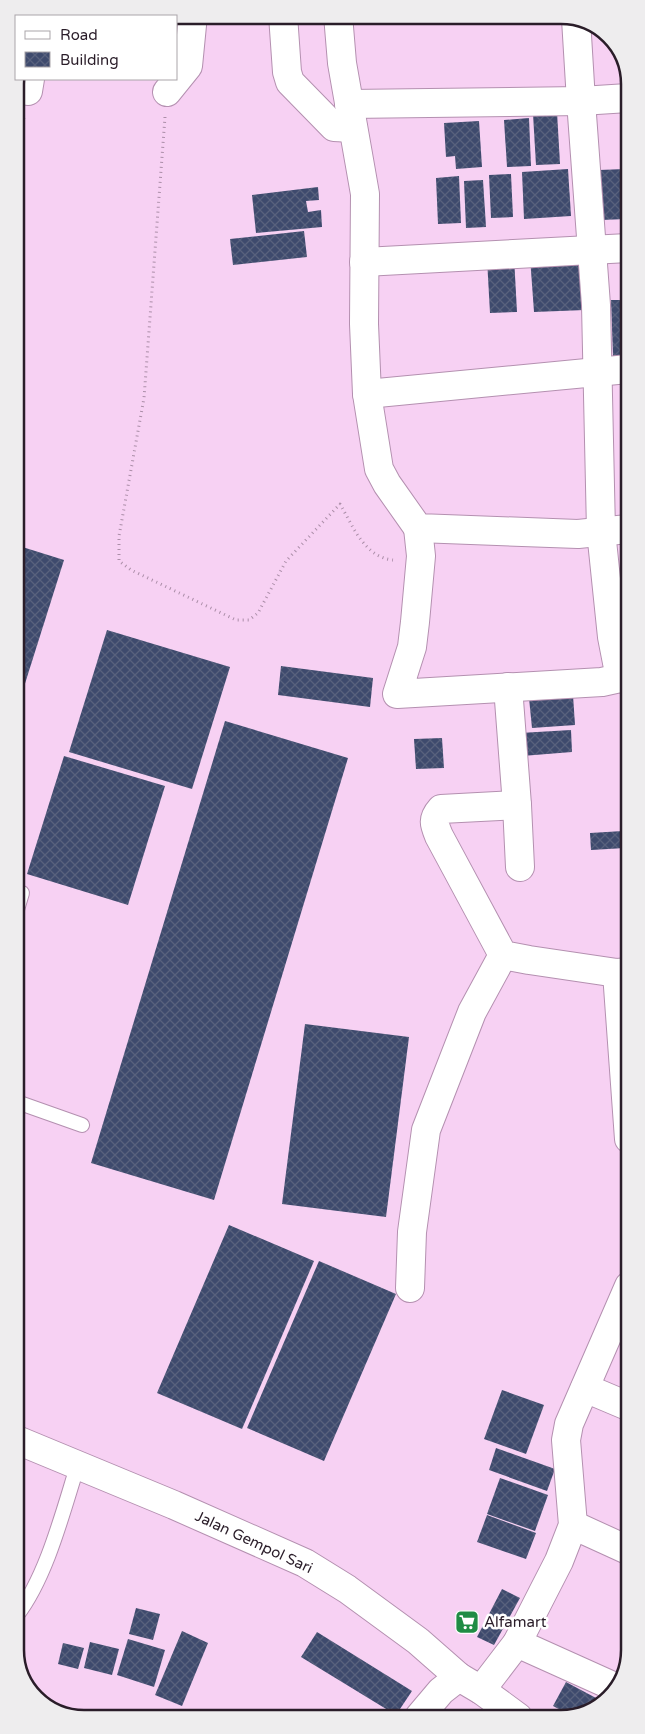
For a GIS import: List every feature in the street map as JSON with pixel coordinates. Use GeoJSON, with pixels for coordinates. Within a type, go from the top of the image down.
{"type":"FeatureCollection","features":[{"type":"Feature","properties":{"kind":"street"},"geometry":{"type":"LineString","coordinates":[[178,78],[188,66],[192,24]]}},
{"type":"Feature","properties":{"kind":"street"},"geometry":{"type":"LineString","coordinates":[[284,24],[287,72],[290,82],[334,127],[351,116],[621,98]]}},
{"type":"Feature","properties":{"kind":"street"},"geometry":{"type":"LineString","coordinates":[[339,24],[342,63],[365,194],[366,394],[379,468],[418,528],[421,556],[412,647],[397,694],[602,682],[621,679]]}},
{"type":"Feature","properties":{"kind":"street"},"geometry":{"type":"LineString","coordinates":[[576,26],[593,249],[599,370],[601,531],[612,637],[621,668]]}},
{"type":"Feature","properties":{"kind":"street"},"geometry":{"type":"LineString","coordinates":[[167,92],[177,80]]}},
{"type":"Feature","properties":{"kind":"street"},"geometry":{"type":"LineString","coordinates":[[364,262],[621,248]]}},
{"type":"Feature","properties":{"kind":"street"},"geometry":{"type":"LineString","coordinates":[[366,394],[621,369]]}},
{"type":"Feature","properties":{"kind":"street"},"geometry":{"type":"LineString","coordinates":[[418,528],[578,534],[621,530]]}},
{"type":"Feature","properties":{"kind":"street"},"geometry":{"type":"LineString","coordinates":[[508,687],[520,868]]}},
{"type":"Feature","properties":{"kind":"street"},"geometry":{"type":"LineString","coordinates":[[503,955],[461,879],[434,823],[436,814],[445,807],[517,805]]}},
{"type":"Feature","properties":{"kind":"street"},"geometry":{"type":"LineString","coordinates":[[503,955],[621,972]]}},
{"type":"Feature","properties":{"kind":"street"},"geometry":{"type":"LineString","coordinates":[[410,1288],[412,1232],[426,1130],[472,1012],[503,955]]}},
{"type":"Feature","properties":{"kind":"street"},"geometry":{"type":"LineString","coordinates":[[425,1710],[441,1691],[470,1684],[517,1643],[559,1562],[573,1525],[566,1440],[569,1424],[621,1306]]}},
{"type":"Feature","properties":{"kind":"street"},"geometry":{"type":"LineString","coordinates":[[585,1388],[621,1403]]}},
{"type":"Feature","properties":{"kind":"street","name":"Jalan Gempol Sari"},"geometry":{"type":"LineString","coordinates":[[24,1443],[78,1464],[305,1563],[347,1590],[418,1641],[470,1684],[508,1710]]}},
{"type":"Feature","properties":{"kind":"street"},"geometry":{"type":"LineString","coordinates":[[573,1525],[621,1547]]}},
{"type":"Feature","properties":{"kind":"street"},"geometry":{"type":"LineString","coordinates":[[517,1643],[610,1685]]}},
{"type":"Feature","properties":{"kind":"lane"},"geometry":{"type":"LineString","coordinates":[[24,1104],[82,1125]]}},
{"type":"Feature","properties":{"kind":"lane"},"geometry":{"type":"LineString","coordinates":[[24,1606],[44,1565],[78,1464]]}},
{"type":"Feature","properties":{"kind":"path"},"geometry":{"type":"LineString","coordinates":[[167,92],[144,398],[119,536],[119,561],[131,570],[236,620],[249,620],[258,612],[286,560],[340,504],[366,548],[388,560],[397,561],[421,556]]}},
{"type":"Feature","properties":{"kind":"building"},"geometry":{"type":"Polygon","coordinates":[[[557,112],[560,164],[536,165],[533,114],[557,112]]]}},
{"type":"Feature","properties":{"kind":"building"},"geometry":{"type":"Polygon","coordinates":[[[529,118],[531,166],[507,167],[504,120],[529,118]]]}},
{"type":"Feature","properties":{"kind":"building"},"geometry":{"type":"Polygon","coordinates":[[[479,121],[482,167],[456,169],[455,156],[446,157],[444,123],[479,121]]]}},
{"type":"Feature","properties":{"kind":"building"},"geometry":{"type":"Polygon","coordinates":[[[568,169],[571,216],[524,219],[522,172],[568,169]]]}},
{"type":"Feature","properties":{"kind":"building"},"geometry":{"type":"Polygon","coordinates":[[[621,169],[621,219],[601,220],[599,170],[621,169]]]}},
{"type":"Feature","properties":{"kind":"building"},"geometry":{"type":"Polygon","coordinates":[[[511,174],[513,217],[491,218],[489,175],[511,174]]]}},
{"type":"Feature","properties":{"kind":"building"},"geometry":{"type":"Polygon","coordinates":[[[459,176],[461,223],[438,224],[436,178],[459,176]]]}},
{"type":"Feature","properties":{"kind":"building"},"geometry":{"type":"Polygon","coordinates":[[[483,180],[486,227],[466,228],[464,181],[483,180]]]}},
{"type":"Feature","properties":{"kind":"building"},"geometry":{"type":"Polygon","coordinates":[[[318,187],[319,200],[306,201],[308,212],[321,210],[322,227],[256,233],[252,195],[318,187]]]}},
{"type":"Feature","properties":{"kind":"building"},"geometry":{"type":"Polygon","coordinates":[[[304,231],[307,257],[233,265],[230,239],[304,231]]]}},
{"type":"Feature","properties":{"kind":"building"},"geometry":{"type":"Polygon","coordinates":[[[582,254],[585,310],[534,312],[530,257],[582,254]]]}},
{"type":"Feature","properties":{"kind":"building"},"geometry":{"type":"Polygon","coordinates":[[[514,257],[517,312],[490,313],[487,259],[514,257]]]}},
{"type":"Feature","properties":{"kind":"building"},"geometry":{"type":"Polygon","coordinates":[[[611,300],[621,300],[621,355],[613,356],[611,300]]]}},
{"type":"Feature","properties":{"kind":"building"},"geometry":{"type":"Polygon","coordinates":[[[24,548],[64,560],[24,687],[24,548]]]}},
{"type":"Feature","properties":{"kind":"building"},"geometry":{"type":"Polygon","coordinates":[[[107,630],[230,667],[192,789],[69,752],[107,630]]]}},
{"type":"Feature","properties":{"kind":"building"},"geometry":{"type":"Polygon","coordinates":[[[281,666],[373,678],[370,707],[278,695],[281,666]]]}},
{"type":"Feature","properties":{"kind":"building"},"geometry":{"type":"Polygon","coordinates":[[[573,695],[575,725],[532,728],[529,698],[573,695]]]}},
{"type":"Feature","properties":{"kind":"building"},"geometry":{"type":"Polygon","coordinates":[[[225,721],[348,758],[214,1200],[91,1163],[225,721]]]}},
{"type":"Feature","properties":{"kind":"building"},"geometry":{"type":"Polygon","coordinates":[[[571,730],[572,752],[522,756],[520,733],[571,730]]]}},
{"type":"Feature","properties":{"kind":"building"},"geometry":{"type":"Polygon","coordinates":[[[442,738],[444,768],[416,769],[414,739],[442,738]]]}},
{"type":"Feature","properties":{"kind":"building"},"geometry":{"type":"Polygon","coordinates":[[[64,756],[165,786],[128,905],[27,874],[64,756]]]}},
{"type":"Feature","properties":{"kind":"building"},"geometry":{"type":"Polygon","coordinates":[[[621,831],[621,848],[591,850],[590,833],[621,831]]]}},
{"type":"Feature","properties":{"kind":"building"},"geometry":{"type":"Polygon","coordinates":[[[305,1024],[409,1037],[386,1217],[282,1204],[305,1024]]]}},
{"type":"Feature","properties":{"kind":"building"},"geometry":{"type":"Polygon","coordinates":[[[229,1225],[314,1261],[242,1429],[157,1393],[229,1225]]]}},
{"type":"Feature","properties":{"kind":"building"},"geometry":{"type":"Polygon","coordinates":[[[319,1261],[396,1294],[324,1461],[247,1428],[319,1261]]]}},
{"type":"Feature","properties":{"kind":"building"},"geometry":{"type":"Polygon","coordinates":[[[502,1390],[544,1405],[526,1454],[484,1439],[502,1390]]]}},
{"type":"Feature","properties":{"kind":"building"},"geometry":{"type":"Polygon","coordinates":[[[496,1448],[555,1469],[547,1491],[489,1470],[496,1448]]]}},
{"type":"Feature","properties":{"kind":"building"},"geometry":{"type":"Polygon","coordinates":[[[500,1478],[548,1495],[535,1531],[487,1514],[500,1478]]]}},
{"type":"Feature","properties":{"kind":"building"},"geometry":{"type":"Polygon","coordinates":[[[487,1515],[536,1533],[526,1559],[477,1542],[487,1515]]]}},
{"type":"Feature","properties":{"kind":"building"},"geometry":{"type":"Polygon","coordinates":[[[502,1589],[520,1598],[494,1645],[477,1637],[502,1589]]]}},
{"type":"Feature","properties":{"kind":"building"},"geometry":{"type":"Polygon","coordinates":[[[136,1608],[160,1614],[153,1640],[129,1634],[136,1608]]]}},
{"type":"Feature","properties":{"kind":"building"},"geometry":{"type":"Polygon","coordinates":[[[182,1631],[208,1643],[182,1706],[155,1695],[182,1631]]]}},
{"type":"Feature","properties":{"kind":"building"},"geometry":{"type":"Polygon","coordinates":[[[317,1632],[412,1691],[399,1710],[388,1710],[301,1657],[317,1632]]]}},
{"type":"Feature","properties":{"kind":"building"},"geometry":{"type":"Polygon","coordinates":[[[128,1639],[165,1650],[154,1687],[117,1675],[128,1639]]]}},
{"type":"Feature","properties":{"kind":"building"},"geometry":{"type":"Polygon","coordinates":[[[90,1642],[119,1649],[112,1675],[84,1668],[90,1642]]]}},
{"type":"Feature","properties":{"kind":"building"},"geometry":{"type":"Polygon","coordinates":[[[63,1643],[84,1648],[78,1669],[58,1664],[63,1643]]]}},
{"type":"Feature","properties":{"kind":"building"},"geometry":{"type":"Polygon","coordinates":[[[566,1682],[596,1698],[584,1706],[569,1710],[561,1710],[553,1706],[566,1682]]]}},
{"type":"Feature","properties":{"kind":"place","name":"Alfamart"},"geometry":{"type":"Point","coordinates":[467,1622]}}]}
